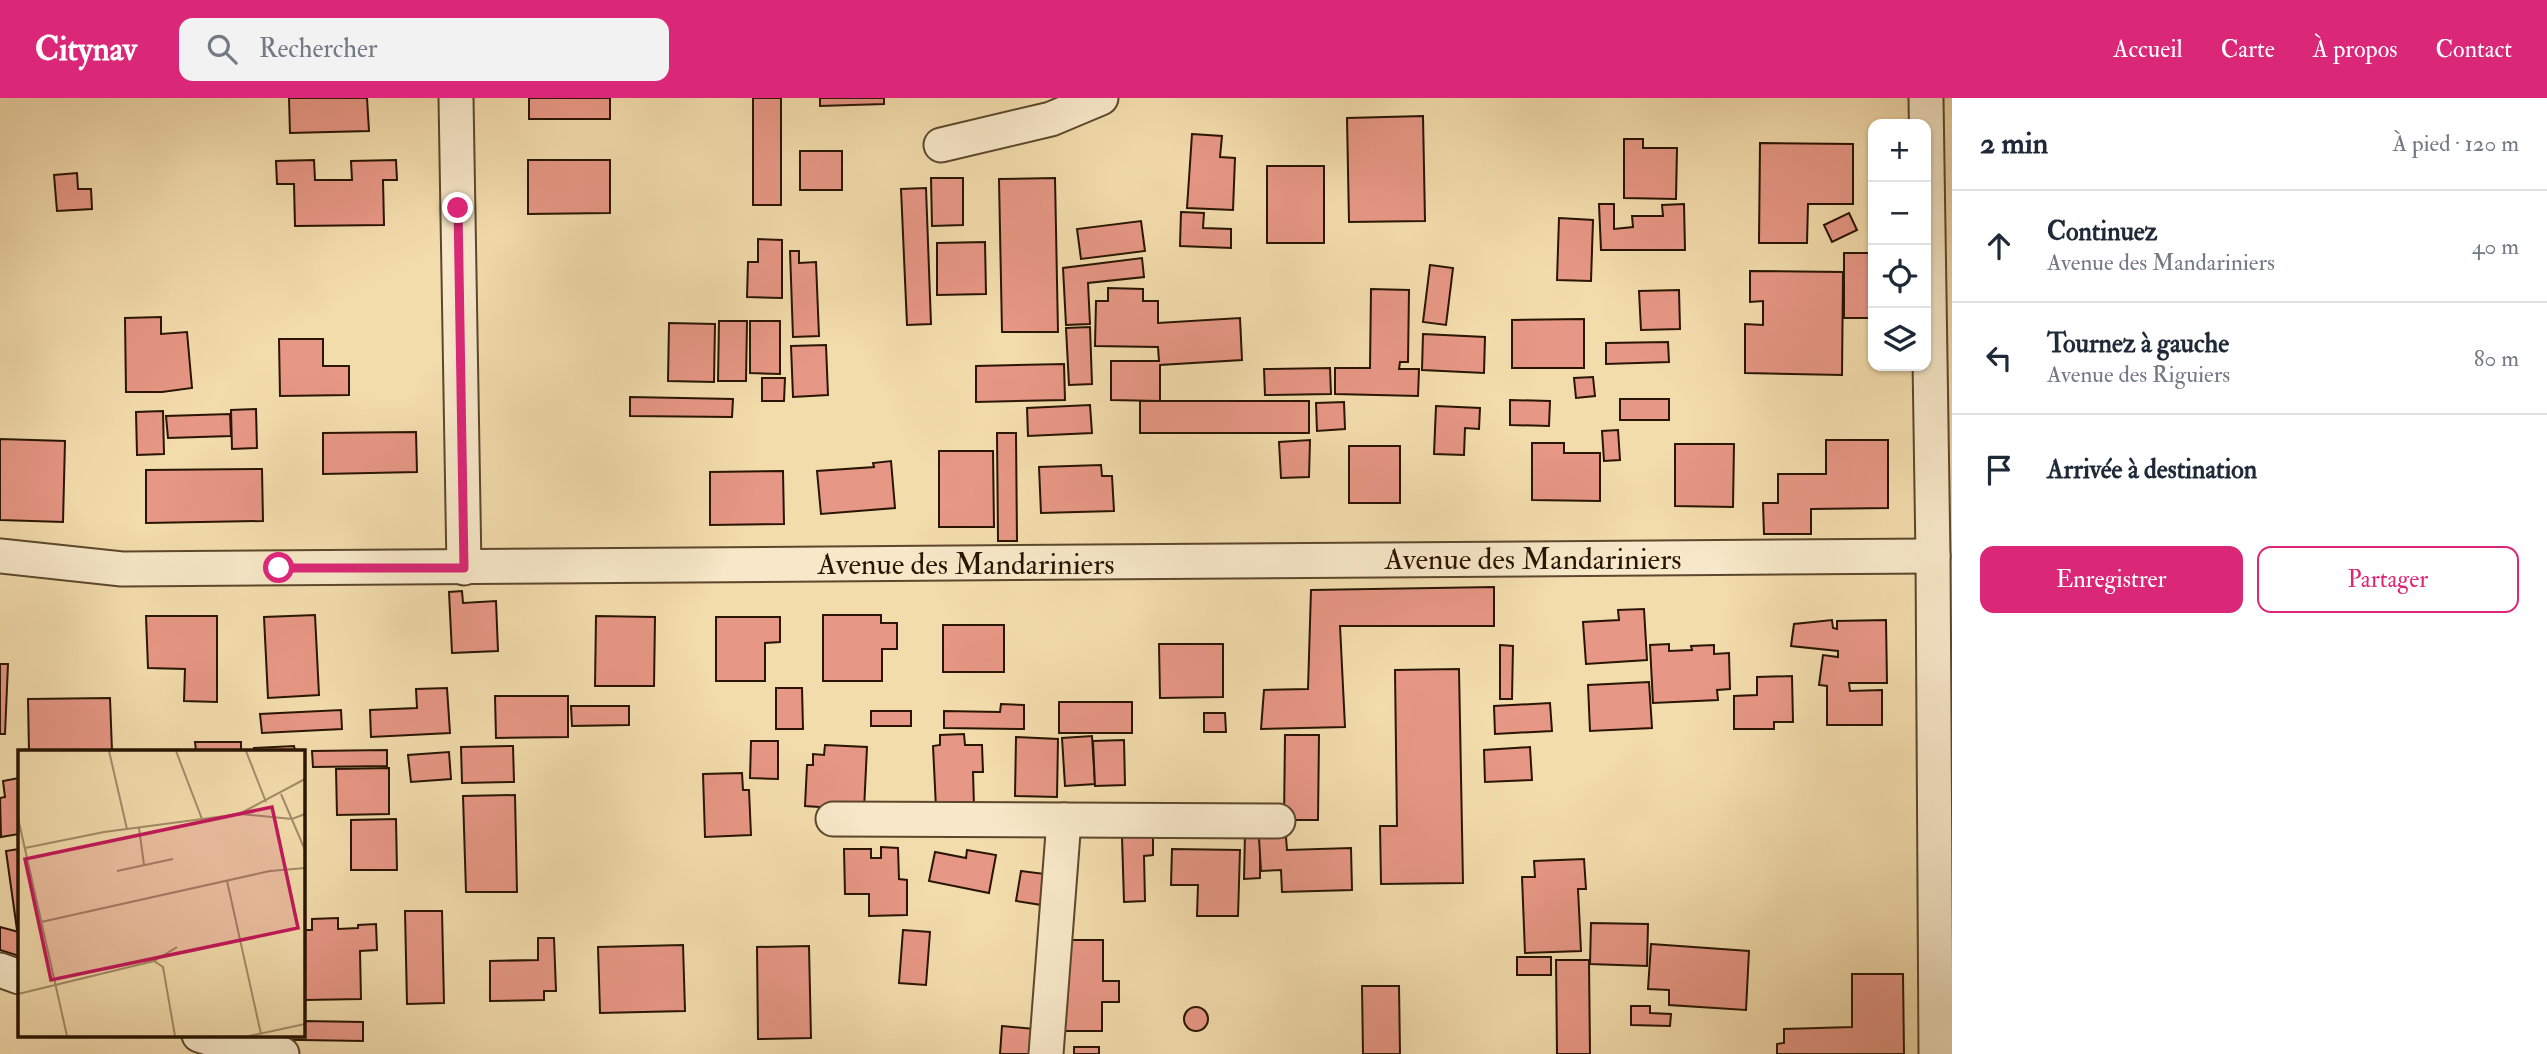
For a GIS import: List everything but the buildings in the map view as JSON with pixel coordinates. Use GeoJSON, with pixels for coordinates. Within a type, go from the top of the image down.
{"type":"FeatureCollection","features":[{"type":"Feature","properties":{"kind":"street"},"geometry":{"type":"LineString","coordinates":[[456,98],[464,568]]}},
{"type":"Feature","properties":{"kind":"street"},"geometry":{"type":"LineString","coordinates":[[942,145],[1051,119],[1101,98]]}},
{"type":"Feature","properties":{"kind":"street"},"geometry":{"type":"LineString","coordinates":[[1926,98],[1933,556],[1936,1054]]}},
{"type":"Feature","properties":{"kind":"street","name":"Avenue des Mandariniers"},"geometry":{"type":"LineString","coordinates":[[0,556],[121,569],[1933,556]]}},
{"type":"Feature","properties":{"kind":"street"},"geometry":{"type":"LineString","coordinates":[[833,819],[1278,821]]}},
{"type":"Feature","properties":{"kind":"street"},"geometry":{"type":"LineString","coordinates":[[1046,1054],[1064,820]]}},
{"type":"Feature","properties":{"kind":"street"},"geometry":{"type":"LineString","coordinates":[[0,970],[18,976]]}},
{"type":"Feature","properties":{"kind":"street"},"geometry":{"type":"LineString","coordinates":[[206,1037],[258,1053]]}},
{"type":"Feature","properties":{"kind":"route"},"geometry":{"type":"LineString","coordinates":[[279,568],[464,568],[458,208]]}}]}
